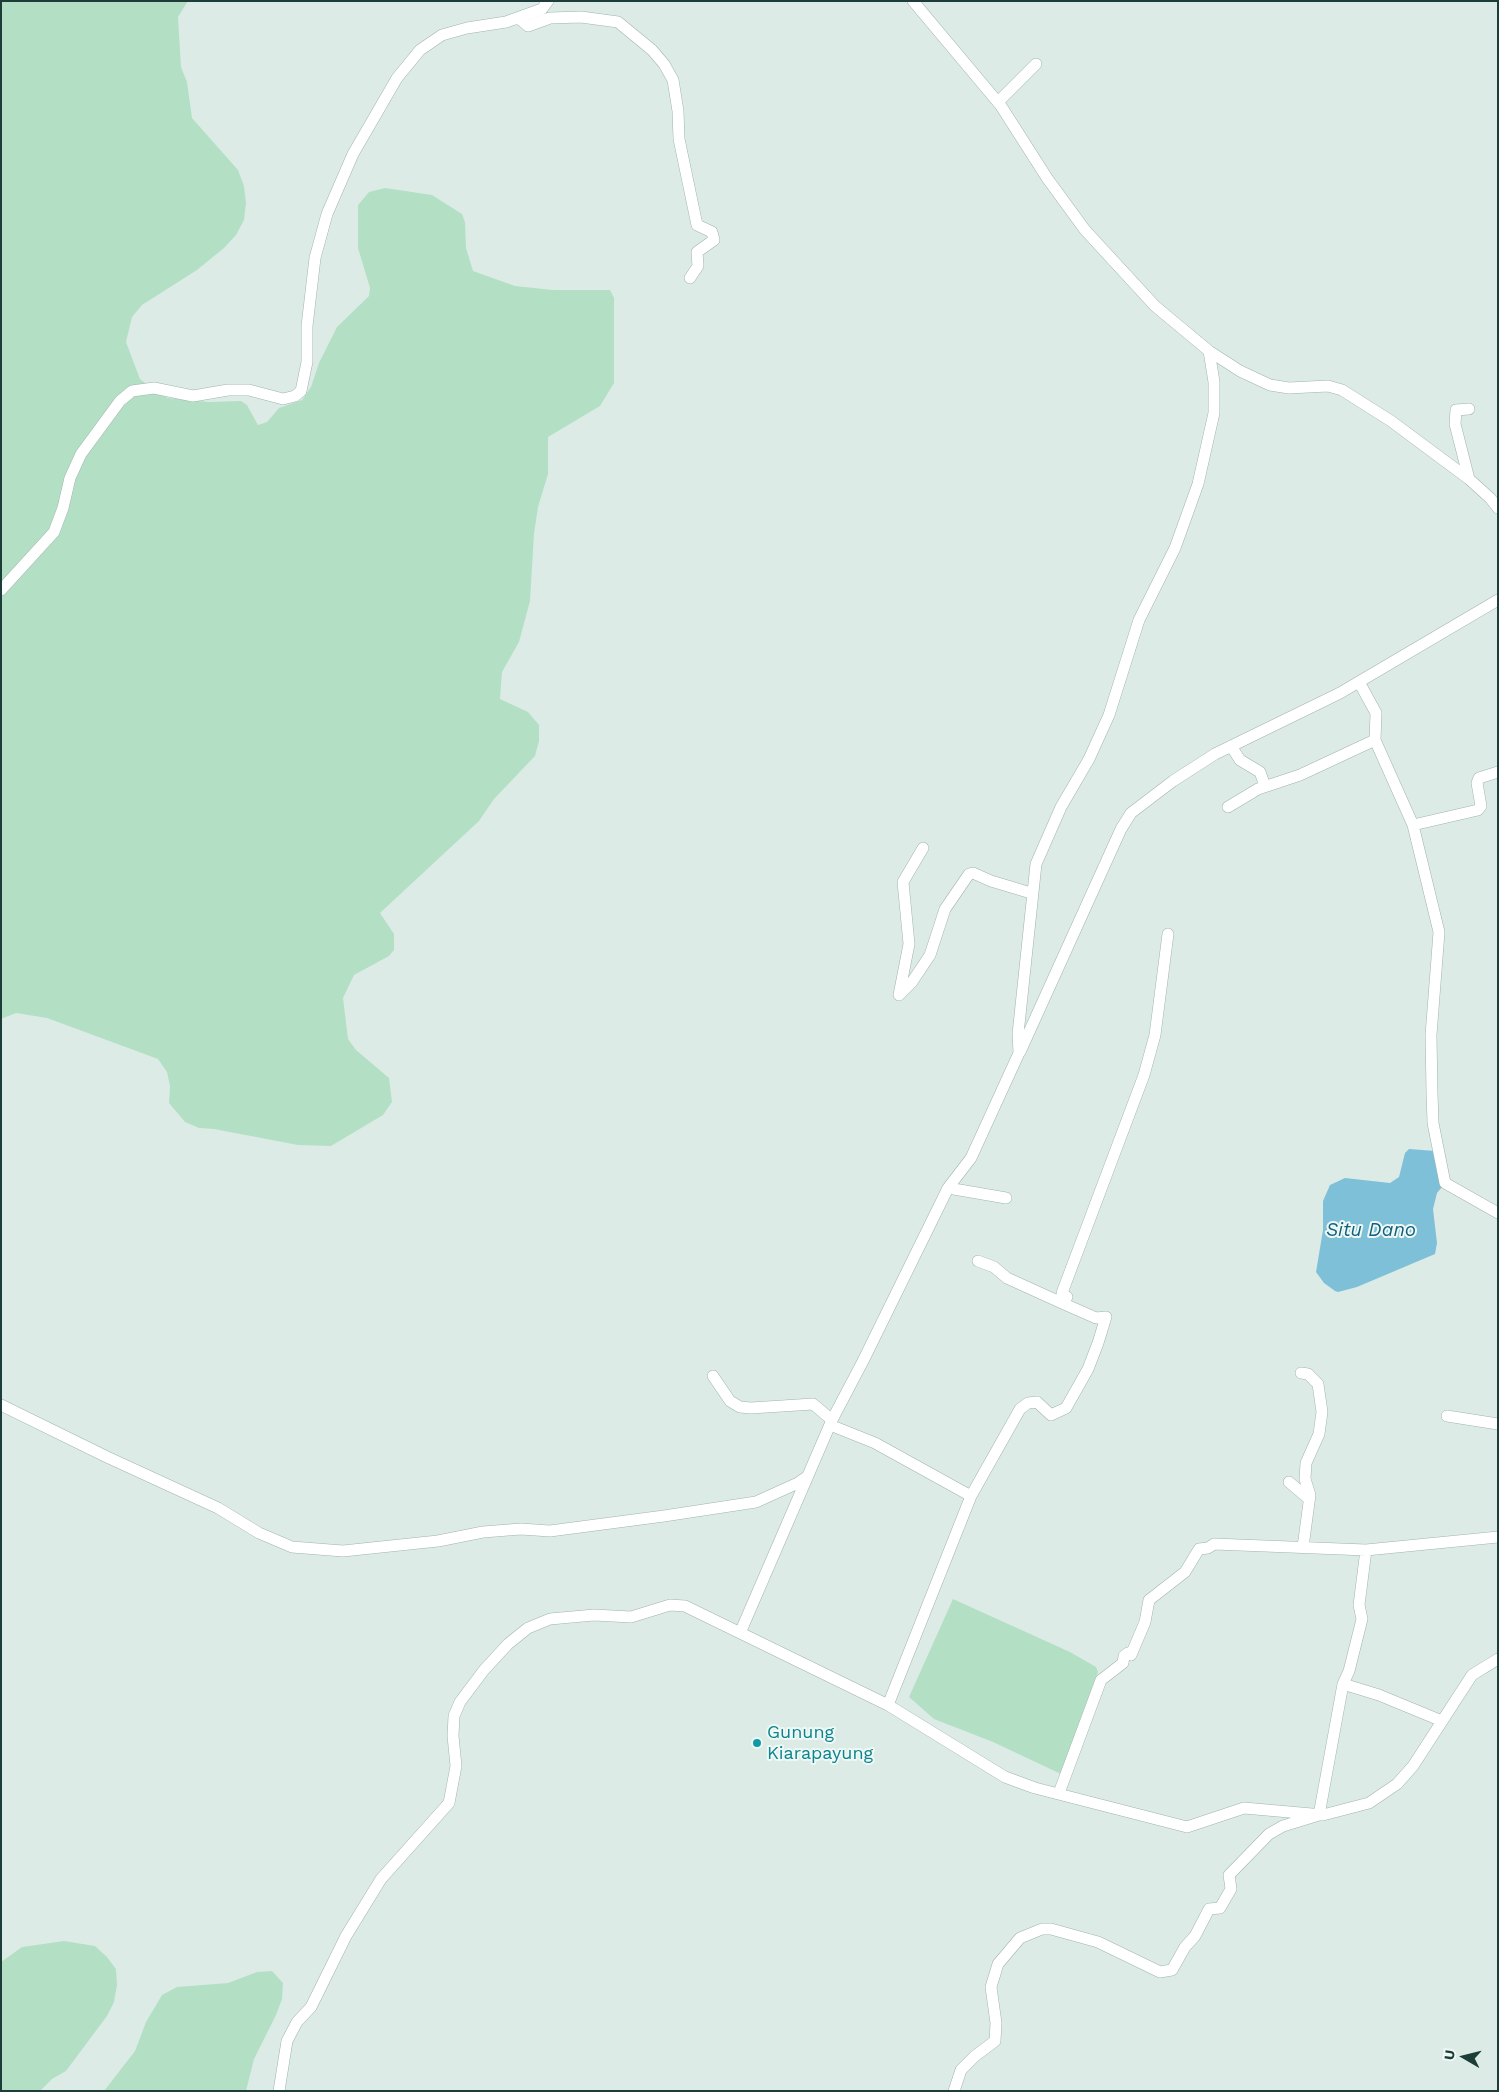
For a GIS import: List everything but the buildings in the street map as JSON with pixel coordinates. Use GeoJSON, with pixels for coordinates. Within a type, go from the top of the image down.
{"type":"FeatureCollection","features":[{"type":"Feature","properties":{"kind":"street"},"geometry":{"type":"LineString","coordinates":[[1,590],[54,532],[62,514],[70,478],[81,454],[120,401],[132,391],[154,388],[193,396],[228,390],[249,390],[283,399],[295,396],[301,391],[307,362],[307,326],[318,242],[327,214],[353,154],[386,95],[410,61],[432,41],[460,29],[516,19],[542,8],[548,1]]}},
{"type":"Feature","properties":{"kind":"street"},"geometry":{"type":"LineString","coordinates":[[913,1],[998,102],[1047,178],[1085,230],[1156,306],[1209,351],[1240,371],[1270,385],[1289,388],[1328,386],[1342,390],[1391,421],[1444,463],[1469,479],[1498,508]]}},
{"type":"Feature","properties":{"kind":"street"},"geometry":{"type":"LineString","coordinates":[[516,19],[520,19],[528,26],[558,18],[581,17],[618,22],[652,50],[664,64],[673,80],[678,111],[679,139],[697,225],[712,232],[714,240],[697,252],[698,266],[690,278]]}},
{"type":"Feature","properties":{"kind":"street"},"geometry":{"type":"LineString","coordinates":[[998,102],[1036,64]]}},
{"type":"Feature","properties":{"kind":"street"},"geometry":{"type":"LineString","coordinates":[[1019,1053],[1018,1034],[1028,952],[1031,893],[1040,851],[1061,806],[1089,759],[1109,715],[1139,620],[1174,548],[1198,484],[1214,413],[1214,382],[1209,351]]}},
{"type":"Feature","properties":{"kind":"street"},"geometry":{"type":"LineString","coordinates":[[1469,409],[1456,410],[1455,424],[1469,479]]}},
{"type":"Feature","properties":{"kind":"street"},"geometry":{"type":"LineString","coordinates":[[740,1633],[831,1422],[948,1188],[971,1158],[1125,821],[1146,800],[1173,781],[1231,746],[1304,712],[1359,682],[1498,600]]}},
{"type":"Feature","properties":{"kind":"street"},"geometry":{"type":"LineString","coordinates":[[1359,682],[1376,714],[1375,740],[1413,826],[1439,932],[1431,1035],[1432,1093],[1433,1123],[1445,1183],[1498,1213]]}},
{"type":"Feature","properties":{"kind":"street"},"geometry":{"type":"LineString","coordinates":[[1228,807],[1265,786],[1300,776],[1375,740]]}},
{"type":"Feature","properties":{"kind":"street"},"geometry":{"type":"LineString","coordinates":[[1231,746],[1240,760],[1260,772],[1265,786]]}},
{"type":"Feature","properties":{"kind":"street"},"geometry":{"type":"LineString","coordinates":[[1413,826],[1478,810],[1481,806],[1477,784],[1479,778],[1498,772]]}},
{"type":"Feature","properties":{"kind":"street"},"geometry":{"type":"LineString","coordinates":[[923,848],[903,883],[909,944],[899,995],[912,982],[928,960],[945,909],[969,874],[973,873],[991,881],[1031,893]]}},
{"type":"Feature","properties":{"kind":"street"},"geometry":{"type":"LineString","coordinates":[[1062,1303],[1067,1297],[1062,1293],[1144,1075],[1155,1035],[1168,934]]}},
{"type":"Feature","properties":{"kind":"street"},"geometry":{"type":"LineString","coordinates":[[948,1188],[1006,1198]]}},
{"type":"Feature","properties":{"kind":"street"},"geometry":{"type":"LineString","coordinates":[[888,1705],[971,1496],[1022,1406],[1037,1402],[1051,1415],[1060,1409],[1066,1408],[1088,1369],[1106,1317],[1096,1318],[1007,1278],[994,1267],[978,1261]]}},
{"type":"Feature","properties":{"kind":"street"},"geometry":{"type":"LineString","coordinates":[[1301,1373],[1308,1374],[1318,1384],[1322,1412],[1319,1434],[1306,1463],[1305,1479],[1309,1499],[1303,1547]]}},
{"type":"Feature","properties":{"kind":"street"},"geometry":{"type":"LineString","coordinates":[[713,1376],[721,1391],[730,1401],[740,1407],[813,1404],[831,1422],[875,1443],[971,1496]]}},
{"type":"Feature","properties":{"kind":"street"},"geometry":{"type":"LineString","coordinates":[[1,1405],[107,1457],[218,1508],[259,1533],[292,1547],[343,1551],[438,1541],[483,1532],[521,1529],[550,1531],[720,1508],[763,1500],[798,1483],[809,1474]]}},
{"type":"Feature","properties":{"kind":"street"},"geometry":{"type":"LineString","coordinates":[[1447,1416],[1498,1424]]}},
{"type":"Feature","properties":{"kind":"street"},"geometry":{"type":"LineString","coordinates":[[1289,1482],[1309,1499]]}},
{"type":"Feature","properties":{"kind":"street"},"geometry":{"type":"LineString","coordinates":[[1059,1794],[1101,1680],[1123,1663],[1124,1656],[1128,1653],[1131,1655],[1144,1622],[1149,1600],[1185,1572],[1199,1548],[1208,1548],[1214,1544],[1366,1550],[1498,1537]]}},
{"type":"Feature","properties":{"kind":"street"},"geometry":{"type":"LineString","coordinates":[[1319,1815],[1343,1684],[1349,1671],[1362,1619],[1359,1597],[1366,1550]]}},
{"type":"Feature","properties":{"kind":"street"},"geometry":{"type":"LineString","coordinates":[[279,2091],[287,2041],[297,2022],[311,2007],[346,1936],[381,1879],[449,1803],[456,1766],[453,1736],[457,1709],[460,1702],[484,1670],[508,1644],[528,1628],[550,1619],[594,1615],[631,1617],[674,1605],[692,1609],[888,1705],[1005,1777],[1059,1794],[1187,1827],[1244,1808],[1331,1815],[1364,1805],[1391,1788],[1413,1766],[1472,1675],[1498,1660]]}},
{"type":"Feature","properties":{"kind":"street"},"geometry":{"type":"LineString","coordinates":[[1343,1684],[1380,1695],[1442,1721]]}},
{"type":"Feature","properties":{"kind":"street"},"geometry":{"type":"LineString","coordinates":[[954,2091],[962,2070],[975,2056],[995,2041],[996,2023],[991,1987],[998,1964],[1020,1938],[1042,1929],[1051,1929],[1098,1942],[1160,1972],[1172,1970],[1185,1947],[1195,1936],[1209,1909],[1220,1908],[1231,1889],[1229,1875],[1269,1834],[1283,1826],[1319,1815]]}},
{"type":"Feature","properties":{"kind":"green space"},"geometry":{"type":"Polygon","coordinates":[[[1,1],[188,1],[178,17],[181,67],[187,82],[192,118],[238,170],[244,186],[246,203],[244,220],[236,235],[224,248],[197,270],[142,305],[132,317],[126,342],[140,379],[161,395],[168,398],[209,402],[241,401],[247,405],[258,425],[267,422],[279,408],[302,400],[311,387],[319,363],[337,327],[369,296],[370,288],[358,248],[358,205],[369,192],[385,188],[432,195],[462,214],[465,222],[466,248],[473,271],[515,286],[553,290],[610,290],[614,298],[614,383],[600,406],[548,437],[548,474],[538,507],[534,534],[530,601],[519,642],[502,672],[500,699],[528,712],[539,725],[539,741],[535,756],[494,799],[479,821],[380,913],[394,934],[394,950],[389,956],[354,975],[343,998],[348,1039],[356,1050],[389,1078],[392,1102],[383,1115],[331,1146],[298,1145],[214,1129],[199,1128],[185,1122],[169,1103],[170,1086],[167,1072],[158,1059],[47,1018],[16,1013],[1,1019],[1,1]]]}},
{"type":"Feature","properties":{"kind":"green space"},"geometry":{"type":"Polygon","coordinates":[[[953,1599],[1070,1652],[1096,1667],[1098,1672],[1061,1774],[993,1742],[934,1719],[909,1697],[953,1599]]]}},
{"type":"Feature","properties":{"kind":"green space"},"geometry":{"type":"Polygon","coordinates":[[[64,1941],[95,1946],[107,1957],[116,1969],[117,1985],[114,2002],[107,2016],[66,2071],[52,2079],[40,2091],[1,2091],[1,1962],[22,1947],[64,1941]]]}},
{"type":"Feature","properties":{"kind":"green space"},"geometry":{"type":"Polygon","coordinates":[[[272,1971],[283,1983],[282,1999],[254,2059],[246,2091],[104,2091],[135,2051],[146,2022],[162,1995],[177,1987],[228,1983],[257,1972],[272,1971]]]}},
{"type":"Feature","properties":{"kind":"water","name":"Situ Dano"},"geometry":{"type":"Polygon","coordinates":[[[1409,1149],[1435,1151],[1442,1187],[1437,1193],[1433,1209],[1437,1243],[1435,1254],[1357,1287],[1338,1292],[1335,1291],[1324,1283],[1316,1272],[1323,1230],[1323,1201],[1330,1185],[1345,1178],[1390,1183],[1399,1177],[1405,1153],[1409,1149]]]}},
{"type":"Feature","properties":{"kind":"place","name":"Gunung Kiarapayung"},"geometry":{"type":"Point","coordinates":[757,1743]}}]}
